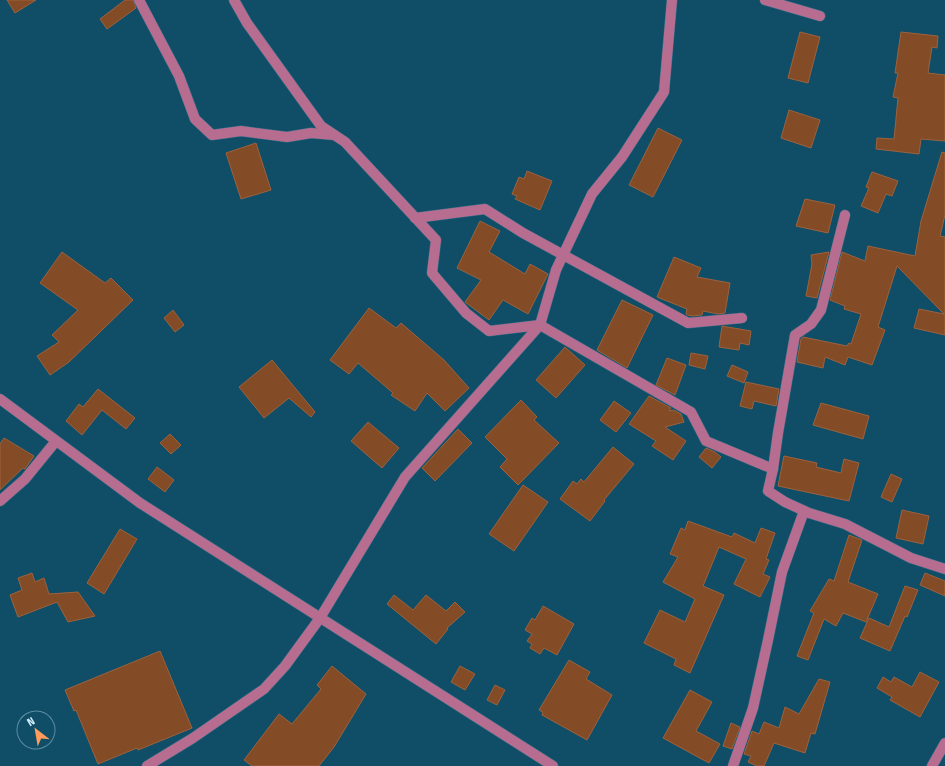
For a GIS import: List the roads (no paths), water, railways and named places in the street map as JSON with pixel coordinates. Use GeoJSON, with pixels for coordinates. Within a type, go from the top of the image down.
{"type":"FeatureCollection","features":[{"type":"Feature","properties":{"kind":"street"},"geometry":{"type":"LineString","coordinates":[[138,0],[179,76],[195,120],[212,135],[241,131],[287,137],[311,134],[334,135]]}},
{"type":"Feature","properties":{"kind":"street"},"geometry":{"type":"LineString","coordinates":[[234,0],[247,23],[321,126],[345,142],[436,240],[432,273],[466,313],[489,332],[540,325],[691,412],[706,441],[774,469]]}},
{"type":"Feature","properties":{"kind":"street"},"geometry":{"type":"LineString","coordinates":[[148,766],[193,738],[264,688],[285,666],[320,618],[405,477],[540,325],[556,270],[592,194],[622,157],[664,92],[672,0]]}},
{"type":"Feature","properties":{"kind":"street"},"geometry":{"type":"LineString","coordinates":[[765,0],[820,16]]}},
{"type":"Feature","properties":{"kind":"street"},"geometry":{"type":"LineString","coordinates":[[416,218],[485,209],[523,233],[688,323],[742,318]]}},
{"type":"Feature","properties":{"kind":"street"},"geometry":{"type":"LineString","coordinates":[[845,215],[820,310],[811,324],[795,335],[778,433],[774,469],[768,491],[784,502],[804,511],[845,524],[911,558],[945,568]]}},
{"type":"Feature","properties":{"kind":"street"},"geometry":{"type":"LineString","coordinates":[[0,399],[140,503],[553,766]]}},
{"type":"Feature","properties":{"kind":"street"},"geometry":{"type":"LineString","coordinates":[[0,501],[25,479],[56,441]]}},
{"type":"Feature","properties":{"kind":"street"},"geometry":{"type":"LineString","coordinates":[[733,766],[753,708],[782,572],[804,511]]}},
{"type":"Feature","properties":{"kind":"street"},"geometry":{"type":"LineString","coordinates":[[932,766],[945,743]]}}]}
